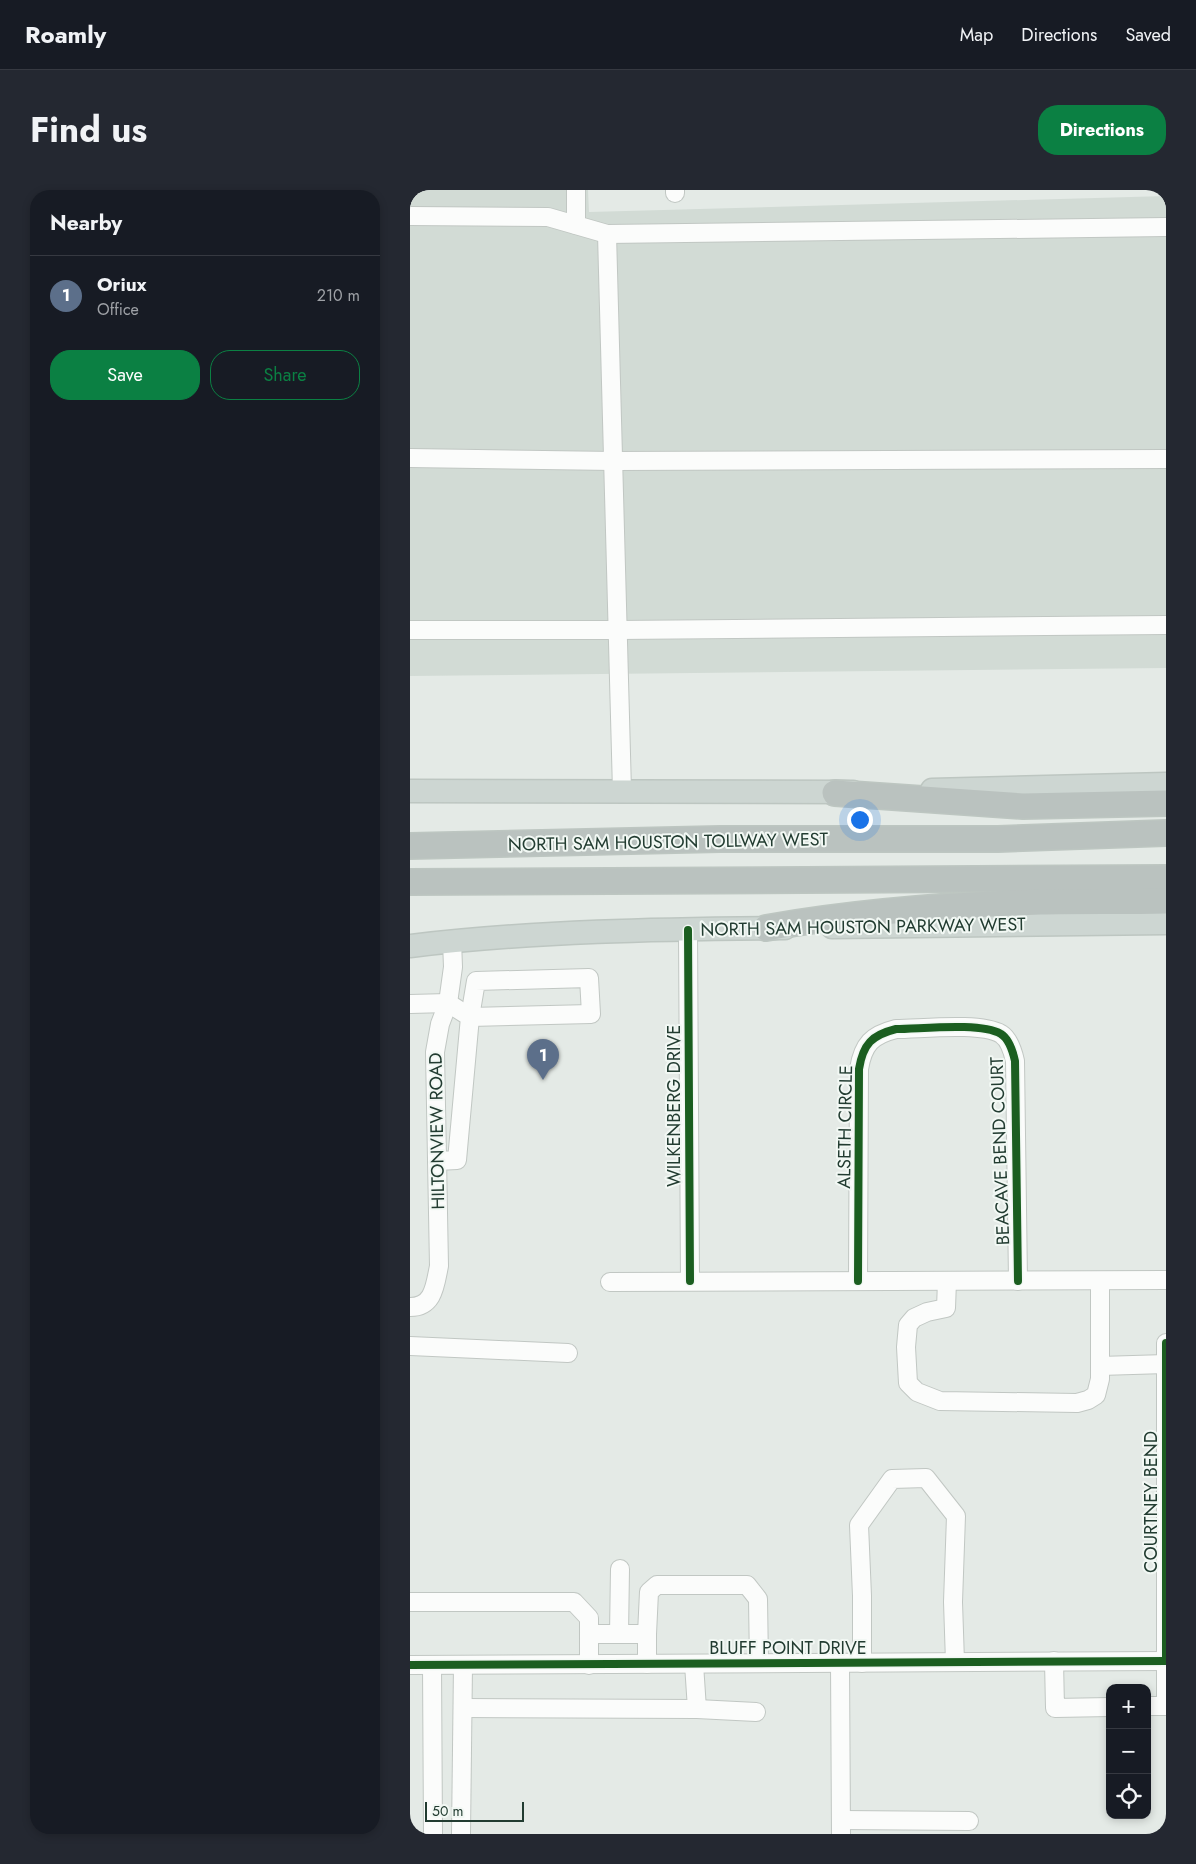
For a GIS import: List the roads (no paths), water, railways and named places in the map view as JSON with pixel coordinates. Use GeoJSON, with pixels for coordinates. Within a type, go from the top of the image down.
{"type":"FeatureCollection","features":[{"type":"Feature","properties":{"kind":"highway"},"geometry":{"type":"LineString","coordinates":[[835,793],[1023,806],[1166,803]]}},
{"type":"Feature","properties":{"kind":"highway","name":"NORTH SAM HOUSTON TOLLWAY WEST"},"geometry":{"type":"LineString","coordinates":[[410,846],[720,839],[998,839],[1166,832]]}},
{"type":"Feature","properties":{"kind":"highway","name":"NORTH SAM HOUSTON TOLLWAY WEST"},"geometry":{"type":"LineString","coordinates":[[410,882],[1166,878]]}},
{"type":"Feature","properties":{"kind":"highway"},"geometry":{"type":"LineString","coordinates":[[766,928],[822,918],[963,907],[1039,902],[1166,901]]}},
{"type":"Feature","properties":{"kind":"main road"},"geometry":{"type":"LineString","coordinates":[[410,791],[835,793],[1166,784]]}},
{"type":"Feature","properties":{"kind":"main road","name":"NORTH SAM HOUSTON PARKWAY WEST"},"geometry":{"type":"LineString","coordinates":[[410,946],[452,941],[580,932],[1166,923]]}},
{"type":"Feature","properties":{"kind":"street"},"geometry":{"type":"LineString","coordinates":[[576,190],[576,224]]}},
{"type":"Feature","properties":{"kind":"street"},"geometry":{"type":"LineString","coordinates":[[410,216],[548,217],[607,234],[1166,227]]}},
{"type":"Feature","properties":{"kind":"street"},"geometry":{"type":"LineString","coordinates":[[607,234],[622,791]]}},
{"type":"Feature","properties":{"kind":"street"},"geometry":{"type":"LineString","coordinates":[[410,458],[613,461],[1166,459]]}},
{"type":"Feature","properties":{"kind":"street"},"geometry":{"type":"LineString","coordinates":[[410,630],[1166,625]]}},
{"type":"Feature","properties":{"kind":"street","name":"WILKENBERG DRIVE"},"geometry":{"type":"LineString","coordinates":[[688,930],[690,1282]]}},
{"type":"Feature","properties":{"kind":"street","name":"HILTONVIEW ROAD"},"geometry":{"type":"LineString","coordinates":[[410,1307],[418,1307],[427,1303],[435,1287],[439,1266],[435,1052],[440,1024],[448,1003],[452,967],[452,941]]}},
{"type":"Feature","properties":{"kind":"street"},"geometry":{"type":"LineString","coordinates":[[410,1004],[448,1003],[470,1017],[592,1014],[589,978],[476,981],[470,1017],[457,1160],[437,1161]]}},
{"type":"Feature","properties":{"kind":"street","name":"BEACAVE BEND COURT"},"geometry":{"type":"LineString","coordinates":[[932,1028],[982,1028],[1002,1034],[1013,1050],[1015,1061],[1018,1281]]}},
{"type":"Feature","properties":{"kind":"street","name":"ALSETH CIRCLE"},"geometry":{"type":"LineString","coordinates":[[858,1281],[859,1069],[861,1057],[866,1046],[873,1038],[883,1032],[896,1029],[932,1028]]}},
{"type":"Feature","properties":{"kind":"street"},"geometry":{"type":"LineString","coordinates":[[610,1282],[1166,1280]]}},
{"type":"Feature","properties":{"kind":"street"},"geometry":{"type":"LineString","coordinates":[[947,1281],[946,1308],[927,1312],[914,1318],[908,1325],[906,1347],[908,1383],[916,1392],[940,1402],[1077,1402],[1088,1400],[1096,1395],[1100,1379],[1100,1281]]}},
{"type":"Feature","properties":{"kind":"street","name":"COURTNEY BEND"},"geometry":{"type":"LineString","coordinates":[[1166,1343],[1166,1719]]}},
{"type":"Feature","properties":{"kind":"street"},"geometry":{"type":"LineString","coordinates":[[410,1346],[568,1353]]}},
{"type":"Feature","properties":{"kind":"street"},"geometry":{"type":"LineString","coordinates":[[1100,1366],[1166,1364]]}},
{"type":"Feature","properties":{"kind":"street"},"geometry":{"type":"LineString","coordinates":[[862,1663],[862,1596],[858,1525],[892,1479],[926,1478],[956,1516],[953,1602],[955,1662]]}},
{"type":"Feature","properties":{"kind":"street"},"geometry":{"type":"LineString","coordinates":[[619,1634],[620,1569]]}},
{"type":"Feature","properties":{"kind":"street"},"geometry":{"type":"LineString","coordinates":[[647,1664],[649,1592],[657,1584],[747,1585],[758,1599],[759,1663]]}},
{"type":"Feature","properties":{"kind":"street"},"geometry":{"type":"LineString","coordinates":[[410,1602],[574,1602],[589,1618],[589,1664]]}},
{"type":"Feature","properties":{"kind":"street"},"geometry":{"type":"LineString","coordinates":[[589,1634],[647,1634]]}},
{"type":"Feature","properties":{"kind":"street","name":"BLUFF POINT DRIVE"},"geometry":{"type":"LineString","coordinates":[[410,1665],[1166,1661]]}},
{"type":"Feature","properties":{"kind":"street"},"geometry":{"type":"LineString","coordinates":[[1054,1662],[1055,1708],[1106,1707]]}},
{"type":"Feature","properties":{"kind":"street"},"geometry":{"type":"LineString","coordinates":[[840,1663],[841,1827],[969,1821]]}},
{"type":"Feature","properties":{"kind":"street"},"geometry":{"type":"LineString","coordinates":[[694,1664],[697,1709]]}},
{"type":"Feature","properties":{"kind":"street"},"geometry":{"type":"LineString","coordinates":[[432,1665],[433,1834]]}},
{"type":"Feature","properties":{"kind":"street"},"geometry":{"type":"LineString","coordinates":[[461,1834],[463,1665]]}},
{"type":"Feature","properties":{"kind":"street"},"geometry":{"type":"LineString","coordinates":[[1151,1706],[1166,1706]]}},
{"type":"Feature","properties":{"kind":"street"},"geometry":{"type":"LineString","coordinates":[[463,1708],[697,1709],[756,1712]]}},
{"type":"Feature","properties":{"kind":"place","name":"Oriux"},"geometry":{"type":"Point","coordinates":[543,1080]}}]}
